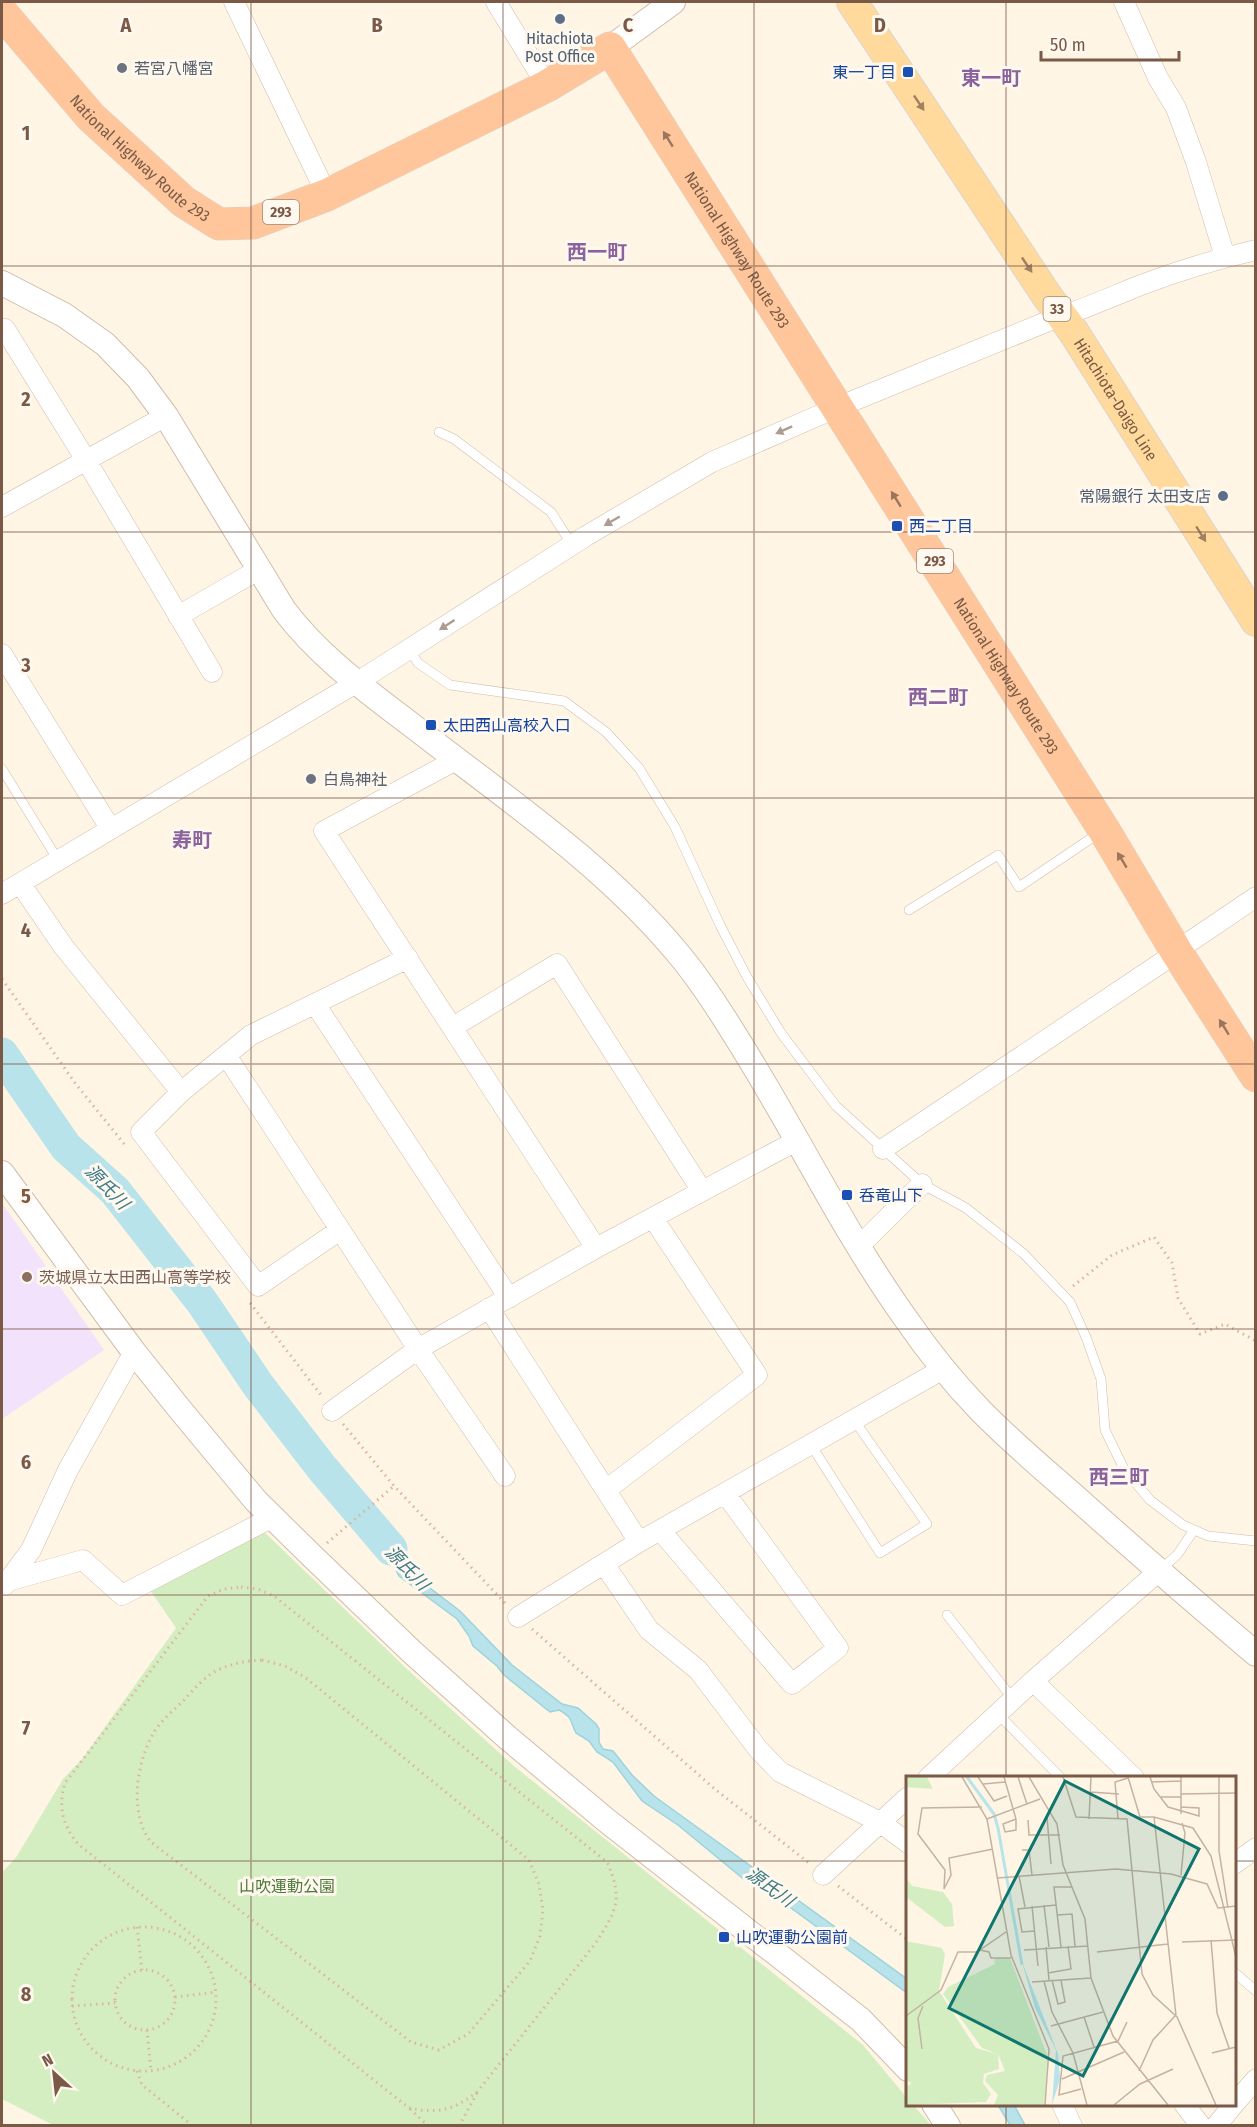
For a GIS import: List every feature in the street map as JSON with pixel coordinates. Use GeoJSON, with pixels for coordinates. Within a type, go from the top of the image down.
{"type":"FeatureCollection","features":[{"type":"Feature","properties":{"kind":"highway","name":"National Highway Route 293"},"geometry":{"type":"LineString","coordinates":[[2,13],[91,117],[184,201],[219,224],[253,223],[327,195],[547,86],[610,48],[1104,830],[1176,951],[1256,1076]]}},
{"type":"Feature","properties":{"kind":"main road","name":"Hitachiota-Daigo Line"},"geometry":{"type":"LineString","coordinates":[[852,2],[1073,331],[1256,621]]}},
{"type":"Feature","properties":{"kind":"street"},"geometry":{"type":"LineString","coordinates":[[234,2],[327,195]]}},
{"type":"Feature","properties":{"kind":"street"},"geometry":{"type":"LineString","coordinates":[[496,2],[547,86]]}},
{"type":"Feature","properties":{"kind":"street"},"geometry":{"type":"LineString","coordinates":[[610,48],[673,2]]}},
{"type":"Feature","properties":{"kind":"street"},"geometry":{"type":"LineString","coordinates":[[1124,2],[1158,78],[1176,108],[1196,162],[1225,257]]}},
{"type":"Feature","properties":{"kind":"street"},"geometry":{"type":"LineString","coordinates":[[2,894],[356,683],[572,545],[712,462],[838,407],[1141,285],[1225,257],[1256,250]]}},
{"type":"Feature","properties":{"kind":"street"},"geometry":{"type":"LineString","coordinates":[[2,283],[64,315],[105,344],[138,378],[166,417],[258,570],[300,632],[321,654],[569,847],[621,893],[669,943],[707,990],[798,1140],[858,1247],[904,1317],[943,1369],[1006,1436],[1256,1654]]}},
{"type":"Feature","properties":{"kind":"street"},"geometry":{"type":"LineString","coordinates":[[5,329],[212,672]]}},
{"type":"Feature","properties":{"kind":"street"},"geometry":{"type":"LineString","coordinates":[[2,507],[166,417]]}},
{"type":"Feature","properties":{"kind":"street"},"geometry":{"type":"LineString","coordinates":[[178,615],[258,570]]}},
{"type":"Feature","properties":{"kind":"street"},"geometry":{"type":"LineString","coordinates":[[2,654],[110,828]]}},
{"type":"Feature","properties":{"kind":"street"},"geometry":{"type":"LineString","coordinates":[[456,760],[324,831],[596,1248]]}},
{"type":"Feature","properties":{"kind":"street"},"geometry":{"type":"LineString","coordinates":[[20,883],[63,946],[181,1092]]}},
{"type":"Feature","properties":{"kind":"street"},"geometry":{"type":"LineString","coordinates":[[884,1149],[1256,897]]}},
{"type":"Feature","properties":{"kind":"street"},"geometry":{"type":"LineString","coordinates":[[340,1230],[258,1286],[141,1132],[181,1092],[251,1035],[408,958]]}},
{"type":"Feature","properties":{"kind":"street"},"geometry":{"type":"LineString","coordinates":[[453,1027],[557,964],[702,1191]]}},
{"type":"Feature","properties":{"kind":"street"},"geometry":{"type":"LineString","coordinates":[[315,1004],[509,1298]]}},
{"type":"Feature","properties":{"kind":"street"},"geometry":{"type":"LineString","coordinates":[[226,1055],[418,1349],[505,1476]]}},
{"type":"Feature","properties":{"kind":"street"},"geometry":{"type":"LineString","coordinates":[[332,1411],[418,1349],[596,1248],[798,1140]]}},
{"type":"Feature","properties":{"kind":"street"},"geometry":{"type":"LineString","coordinates":[[2,1173],[134,1352],[256,1501],[412,1652],[508,1738],[606,1820],[861,2020],[906,2067]]}},
{"type":"Feature","properties":{"kind":"street"},"geometry":{"type":"LineString","coordinates":[[858,1247],[922,1184]]}},
{"type":"Feature","properties":{"kind":"street"},"geometry":{"type":"LineString","coordinates":[[606,1490],[757,1375],[653,1218]]}},
{"type":"Feature","properties":{"kind":"street"},"geometry":{"type":"LineString","coordinates":[[489,1308],[639,1542]]}},
{"type":"Feature","properties":{"kind":"street"},"geometry":{"type":"LineString","coordinates":[[5,1586],[31,1550],[68,1470],[134,1352]]}},
{"type":"Feature","properties":{"kind":"street"},"geometry":{"type":"LineString","coordinates":[[518,1617],[639,1542],[943,1369]]}},
{"type":"Feature","properties":{"kind":"street"},"geometry":{"type":"LineString","coordinates":[[660,1530],[792,1684],[838,1648],[724,1493]]}},
{"type":"Feature","properties":{"kind":"street"},"geometry":{"type":"LineString","coordinates":[[5,1586],[83,1560],[122,1595],[273,1517]]}},
{"type":"Feature","properties":{"kind":"street"},"geometry":{"type":"LineString","coordinates":[[604,1564],[649,1630],[698,1670],[758,1749],[780,1772],[880,1822],[906,1842]]}},
{"type":"Feature","properties":{"kind":"street"},"geometry":{"type":"LineString","coordinates":[[930,1776],[1033,1681],[1159,1571]]}},
{"type":"Feature","properties":{"kind":"street"},"geometry":{"type":"LineString","coordinates":[[1033,1681],[1132,1776]]}},
{"type":"Feature","properties":{"kind":"street"},"geometry":{"type":"LineString","coordinates":[[823,1875],[906,1799]]}},
{"type":"Feature","properties":{"kind":"street"},"geometry":{"type":"LineString","coordinates":[[1236,1863],[1256,1848]]}},
{"type":"Feature","properties":{"kind":"street"},"geometry":{"type":"LineString","coordinates":[[1236,2102],[1256,2079]]}},
{"type":"Feature","properties":{"kind":"street"},"geometry":{"type":"LineString","coordinates":[[935,2106],[948,2126]]}},
{"type":"Feature","properties":{"kind":"street"},"geometry":{"type":"LineString","coordinates":[[1063,2106],[1072,2126]]}},
{"type":"Feature","properties":{"kind":"street"},"geometry":{"type":"LineString","coordinates":[[1186,2106],[1201,2126]]}},
{"type":"Feature","properties":{"kind":"street"},"geometry":{"type":"LineString","coordinates":[[1216,2126],[1232,2106]]}},
{"type":"Feature","properties":{"kind":"lane"},"geometry":{"type":"LineString","coordinates":[[439,432],[454,439],[550,512],[572,545]]}},
{"type":"Feature","properties":{"kind":"lane"},"geometry":{"type":"LineString","coordinates":[[409,649],[418,663],[450,685],[564,701],[606,732],[639,768],[675,827],[720,925],[747,977],[781,1033],[836,1106],[922,1184],[966,1208],[1024,1254],[1070,1302],[1101,1379],[1106,1430],[1124,1469],[1150,1500],[1184,1525],[1208,1536],[1256,1541]]}},
{"type":"Feature","properties":{"kind":"lane"},"geometry":{"type":"LineString","coordinates":[[2,770],[58,860]]}},
{"type":"Feature","properties":{"kind":"lane"},"geometry":{"type":"LineString","coordinates":[[909,910],[998,855],[1019,887],[1104,830]]}},
{"type":"Feature","properties":{"kind":"lane"},"geometry":{"type":"LineString","coordinates":[[811,1445],[880,1553],[927,1524],[854,1420]]}},
{"type":"Feature","properties":{"kind":"lane"},"geometry":{"type":"LineString","coordinates":[[1159,1571],[1177,1555],[1194,1530]]}},
{"type":"Feature","properties":{"kind":"lane"},"geometry":{"type":"LineString","coordinates":[[947,1615],[1013,1699]]}},
{"type":"Feature","properties":{"kind":"lane"},"geometry":{"type":"LineString","coordinates":[[998,1714],[1058,1776]]}},
{"type":"Feature","properties":{"kind":"lane"},"geometry":{"type":"LineString","coordinates":[[1236,1974],[1256,1991]]}},
{"type":"Feature","properties":{"kind":"path"},"geometry":{"type":"LineString","coordinates":[[2,979],[75,1083],[127,1147]]}},
{"type":"Feature","properties":{"kind":"path"},"geometry":{"type":"LineString","coordinates":[[1062,1294],[1112,1255],[1154,1237],[1172,1263],[1178,1298],[1200,1334],[1225,1324],[1256,1341]]}},
{"type":"Feature","properties":{"kind":"path"},"geometry":{"type":"LineString","coordinates":[[246,1296],[332,1411],[394,1485],[518,1617],[716,1790],[906,1938]]}},
{"type":"Feature","properties":{"kind":"path"},"geometry":{"type":"LineString","coordinates":[[338,1533],[394,1485]]}},
{"type":"Feature","properties":{"kind":"path"},"geometry":{"type":"LineString","coordinates":[[428,2126],[409,2108],[78,1844],[67,1831],[62,1815],[61,1799],[65,1783],[208,1596],[224,1589],[241,1587],[258,1589],[274,1596],[607,1862],[616,1882],[616,1902],[611,1919],[595,1944],[477,2092],[459,2126]]}},
{"type":"Feature","properties":{"kind":"path"},"geometry":{"type":"LineString","coordinates":[[262,1660],[285,1666],[306,1678],[529,1860],[539,1884],[543,1910],[540,1936],[530,1960],[468,2034],[439,2050],[411,2043],[152,1842],[143,1832],[137,1798],[141,1764],[153,1732],[197,1685],[216,1670],[238,1662],[262,1660]]}},
{"type":"Feature","properties":{"kind":"path"},"geometry":{"type":"LineString","coordinates":[[137,1927],[142,1970]]}},
{"type":"Feature","properties":{"kind":"path"},"geometry":{"type":"LineString","coordinates":[[137,1927],[166,1930],[190,1943],[208,1965],[216,1992],[214,2020],[200,2045],[178,2063],[151,2071],[123,2068],[98,2055],[80,2034],[72,2006],[75,1978],[88,1953],[110,1935],[137,1927]]}},
{"type":"Feature","properties":{"kind":"path"},"geometry":{"type":"LineString","coordinates":[[190,1943],[195,1937]]}},
{"type":"Feature","properties":{"kind":"path"},"geometry":{"type":"LineString","coordinates":[[142,1970],[151,1971],[167,1980],[175,1997],[171,2015],[157,2028],[147,2030],[138,2030],[122,2020],[115,2003],[115,1994],[124,1978],[142,1970]]}},
{"type":"Feature","properties":{"kind":"path"},"geometry":{"type":"LineString","coordinates":[[175,1997],[216,1992]]}},
{"type":"Feature","properties":{"kind":"path"},"geometry":{"type":"LineString","coordinates":[[72,2006],[115,2003]]}},
{"type":"Feature","properties":{"kind":"path"},"geometry":{"type":"LineString","coordinates":[[147,2030],[151,2071]]}},
{"type":"Feature","properties":{"kind":"path"},"geometry":{"type":"LineString","coordinates":[[137,2071],[142,2085],[193,2126]]}},
{"type":"Feature","properties":{"kind":"path"},"geometry":{"type":"LineString","coordinates":[[409,2108],[427,2111],[446,2110],[463,2103],[477,2092]]}},
{"type":"Feature","properties":{"kind":"shaded area","name":"茨城県立太田西山高等学校"},"geometry":{"type":"Polygon","coordinates":[[[2,1203],[104,1350],[2,1419],[2,1203]]]}},
{"type":"Feature","properties":{"kind":"green space","name":"山吹運動公園"},"geometry":{"type":"Polygon","coordinates":[[[260,1528],[408,1670],[515,1767],[863,2045],[906,2097],[906,2106],[914,2106],[931,2125],[53,2125],[2,2099],[2,1873],[17,1856],[63,1779],[82,1759],[176,1628],[150,1590],[260,1528]]]}},
{"type":"Feature","properties":{"kind":"water"},"geometry":{"type":"Polygon","coordinates":[[[368,1512],[369,1518],[378,1528],[392,1535],[413,1575],[460,1611],[512,1665],[562,1704],[578,1708],[596,1724],[599,1729],[599,1742],[603,1749],[613,1751],[632,1775],[654,1796],[906,1978],[906,1992],[765,1889],[746,1881],[678,1825],[642,1801],[613,1762],[597,1752],[589,1741],[576,1733],[567,1715],[559,1710],[550,1712],[504,1675],[473,1646],[457,1619],[399,1576],[381,1539],[357,1521],[368,1512]]]}},
{"type":"Feature","properties":{"kind":"water"},"geometry":{"type":"Polygon","coordinates":[[[999,2106],[1015,2106],[1025,2125],[1010,2125],[999,2106]]]}},
{"type":"Feature","properties":{"kind":"waterway","name":"源氏川"},"geometry":{"type":"LineString","coordinates":[[2,1054],[66,1147],[115,1191],[202,1302],[258,1385],[322,1468],[391,1549]]}},
{"type":"Feature","properties":{"kind":"place","name":"Hitachiota Post Office"},"geometry":{"type":"Point","coordinates":[560,19]}},
{"type":"Feature","properties":{"kind":"place","name":"若宮八幡宮"},"geometry":{"type":"Point","coordinates":[122,68]}},
{"type":"Feature","properties":{"kind":"place","name":"東一丁目"},"geometry":{"type":"Point","coordinates":[908,72]}},
{"type":"Feature","properties":{"kind":"place","name":"常陽銀行 太田支店"},"geometry":{"type":"Point","coordinates":[1223,496]}},
{"type":"Feature","properties":{"kind":"place","name":"西二丁目"},"geometry":{"type":"Point","coordinates":[897,526]}},
{"type":"Feature","properties":{"kind":"place","name":"太田西山高校入口"},"geometry":{"type":"Point","coordinates":[431,725]}},
{"type":"Feature","properties":{"kind":"place","name":"白鳥神社"},"geometry":{"type":"Point","coordinates":[311,779]}},
{"type":"Feature","properties":{"kind":"place","name":"呑竜山下"},"geometry":{"type":"Point","coordinates":[847,1195]}},
{"type":"Feature","properties":{"kind":"place","name":"茨城県立太田西山高等学校"},"geometry":{"type":"Point","coordinates":[27,1277]}},
{"type":"Feature","properties":{"kind":"place","name":"山吹運動公園前"},"geometry":{"type":"Point","coordinates":[724,1937]}},
{"type":"Feature","properties":{"kind":"district","name":"東一町"},"geometry":{"type":"Point","coordinates":[991,78]}},
{"type":"Feature","properties":{"kind":"district","name":"西一町"},"geometry":{"type":"Point","coordinates":[597,252]}},
{"type":"Feature","properties":{"kind":"district","name":"西二町"},"geometry":{"type":"Point","coordinates":[938,697]}},
{"type":"Feature","properties":{"kind":"district","name":"寿町"},"geometry":{"type":"Point","coordinates":[192,840]}},
{"type":"Feature","properties":{"kind":"district","name":"西三町"},"geometry":{"type":"Point","coordinates":[1119,1477]}}]}
